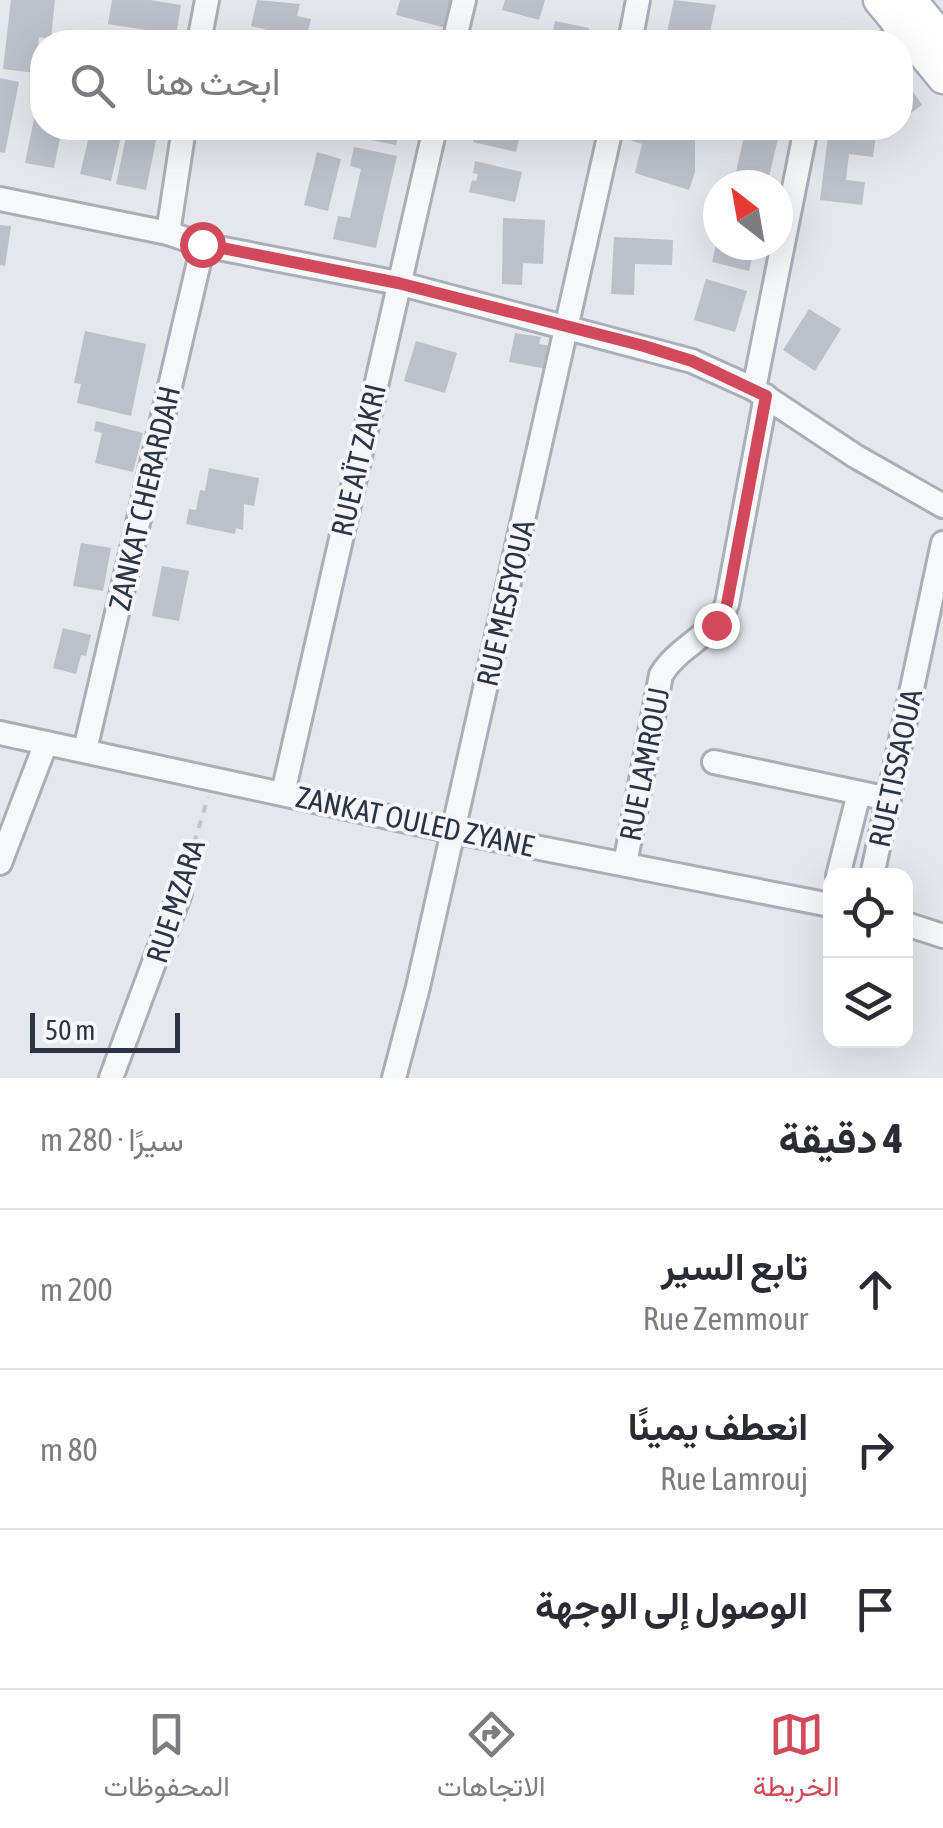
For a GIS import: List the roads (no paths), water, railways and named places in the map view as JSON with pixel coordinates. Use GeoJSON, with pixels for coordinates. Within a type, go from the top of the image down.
{"type":"FeatureCollection","features":[{"type":"Feature","properties":{"kind":"main road"},"geometry":{"type":"LineString","coordinates":[[879,0],[906,22],[943,39]]}},
{"type":"Feature","properties":{"kind":"main road"},"geometry":{"type":"LineString","coordinates":[[913,33],[943,78]]}},
{"type":"Feature","properties":{"kind":"street"},"geometry":{"type":"LineString","coordinates":[[202,30],[208,0]]}},
{"type":"Feature","properties":{"kind":"street"},"geometry":{"type":"LineString","coordinates":[[457,30],[464,0]]}},
{"type":"Feature","properties":{"kind":"street"},"geometry":{"type":"LineString","coordinates":[[632,30],[638,0]]}},
{"type":"Feature","properties":{"kind":"street"},"geometry":{"type":"LineString","coordinates":[[168,233],[182,140]]}},
{"type":"Feature","properties":{"kind":"street","name":"RUE AÏT ZAKRI"},"geometry":{"type":"LineString","coordinates":[[283,793],[431,140]]}},
{"type":"Feature","properties":{"kind":"street","name":"RUE MESFYOUA"},"geometry":{"type":"LineString","coordinates":[[394,1078],[418,987],[609,140]]}},
{"type":"Feature","properties":{"kind":"street","name":"RUE LAMROUJ"},"geometry":{"type":"LineString","coordinates":[[625,864],[661,674],[673,658],[716,625],[727,604],[804,140]]}},
{"type":"Feature","properties":{"kind":"street"},"geometry":{"type":"LineString","coordinates":[[0,199],[398,283],[692,361],[760,392],[855,456],[943,506]]}},
{"type":"Feature","properties":{"kind":"street","name":"ZANKAT CHERARDAH"},"geometry":{"type":"LineString","coordinates":[[85,750],[202,244]]}},
{"type":"Feature","properties":{"kind":"street","name":"RUE TISSAOUA"},"geometry":{"type":"LineString","coordinates":[[874,868],[943,544]]}},
{"type":"Feature","properties":{"kind":"street","name":"ZANKAT OULED ZYANE"},"geometry":{"type":"LineString","coordinates":[[0,733],[452,831],[823,904]]}},
{"type":"Feature","properties":{"kind":"street"},"geometry":{"type":"LineString","coordinates":[[0,863],[46,743]]}},
{"type":"Feature","properties":{"kind":"street"},"geometry":{"type":"LineString","coordinates":[[714,762],[888,799]]}},
{"type":"Feature","properties":{"kind":"street"},"geometry":{"type":"LineString","coordinates":[[840,868],[859,793]]}},
{"type":"Feature","properties":{"kind":"street","name":"RUE MZARA"},"geometry":{"type":"LineString","coordinates":[[111,1078],[180,893]]}},
{"type":"Feature","properties":{"kind":"street"},"geometry":{"type":"LineString","coordinates":[[913,926],[943,936]]}}]}
